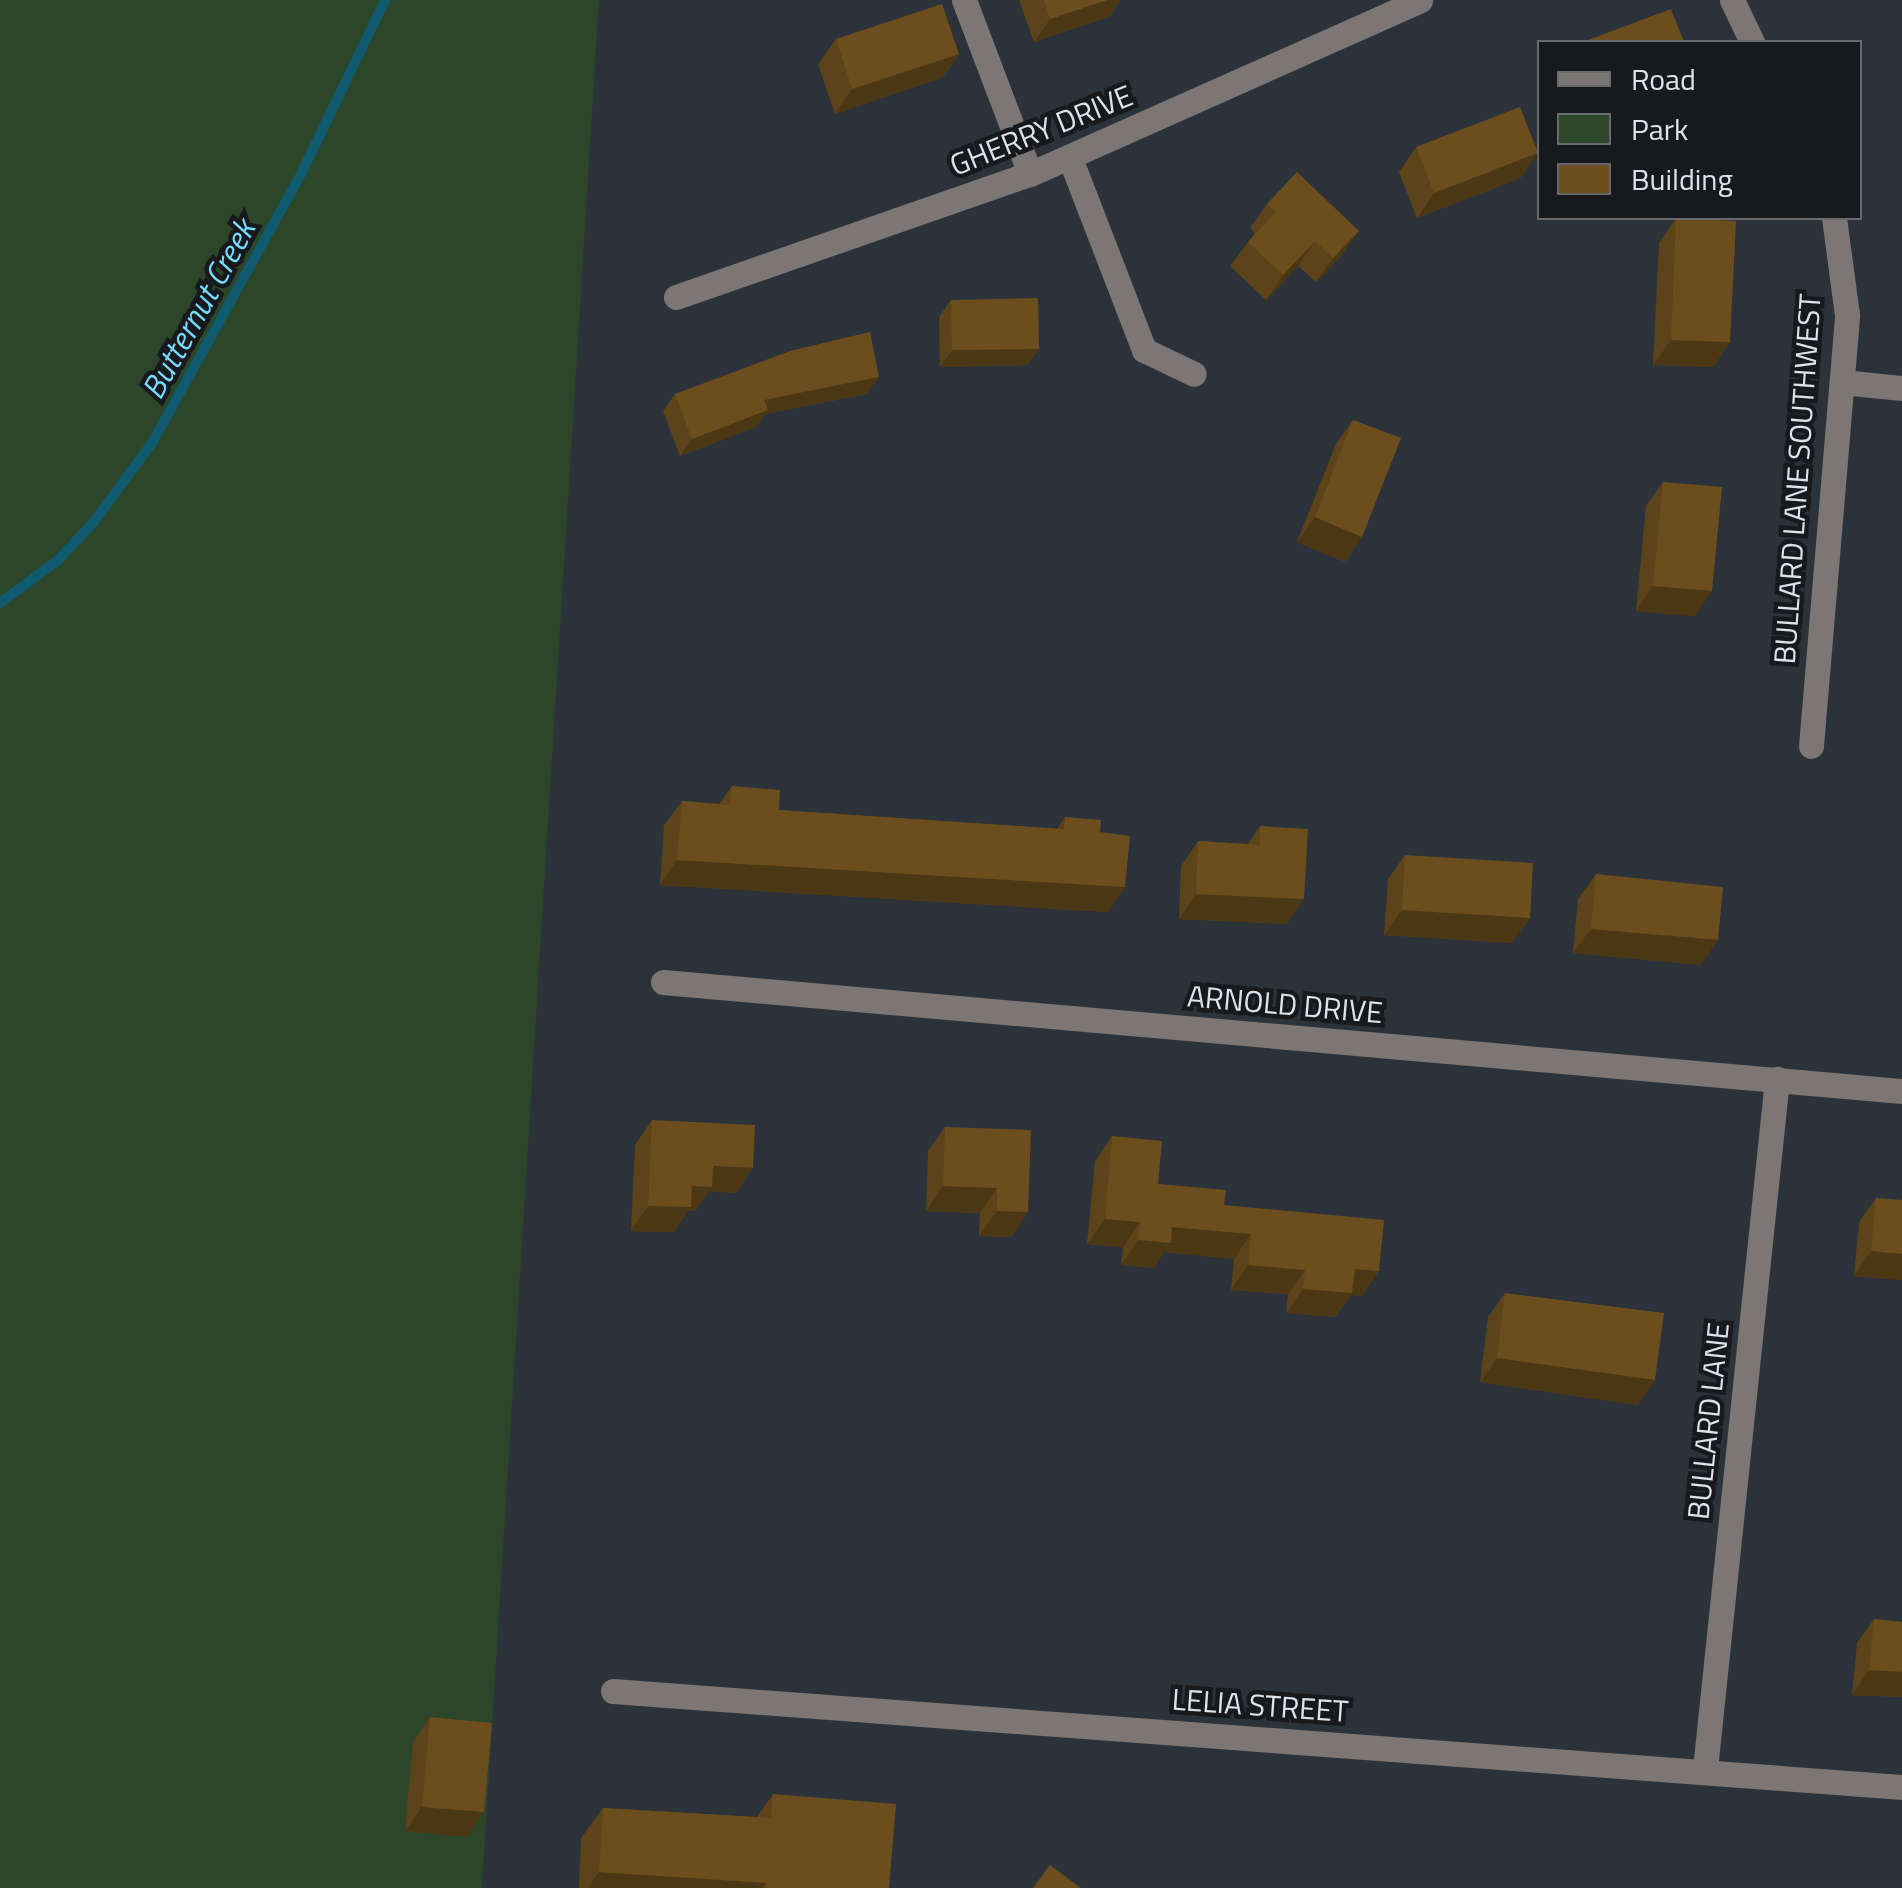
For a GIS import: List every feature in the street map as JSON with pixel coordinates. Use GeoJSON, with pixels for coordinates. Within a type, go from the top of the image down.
{"type":"FeatureCollection","features":[{"type":"Feature","properties":{"kind":"street"},"geometry":{"type":"LineString","coordinates":[[964,0],[1030,174]]}},
{"type":"Feature","properties":{"kind":"street","name":"GHERRY DRIVE"},"geometry":{"type":"LineString","coordinates":[[676,297],[1030,174],[1420,0]]}},
{"type":"Feature","properties":{"kind":"street"},"geometry":{"type":"LineString","coordinates":[[1732,0],[1751,40]]}},
{"type":"Feature","properties":{"kind":"street"},"geometry":{"type":"LineString","coordinates":[[1070,158],[1144,350],[1194,374]]}},
{"type":"Feature","properties":{"kind":"street","name":"BULLARD LANE SOUTHWEST"},"geometry":{"type":"LineString","coordinates":[[1811,746],[1847,315],[1834,220]]}},
{"type":"Feature","properties":{"kind":"street"},"geometry":{"type":"LineString","coordinates":[[1842,382],[1902,388]]}},
{"type":"Feature","properties":{"kind":"street","name":"ARNOLD DRIVE"},"geometry":{"type":"LineString","coordinates":[[663,982],[1902,1091]]}},
{"type":"Feature","properties":{"kind":"street","name":"BULLARD LANE"},"geometry":{"type":"LineString","coordinates":[[1704,1769],[1777,1080]]}},
{"type":"Feature","properties":{"kind":"street","name":"LELIA STREET"},"geometry":{"type":"LineString","coordinates":[[613,1691],[1902,1786]]}},
{"type":"Feature","properties":{"kind":"green space"},"geometry":{"type":"Polygon","coordinates":[[[0,0],[599,0],[482,1888],[0,1888],[0,0]]]}},
{"type":"Feature","properties":{"kind":"building"},"geometry":{"type":"Polygon","coordinates":[[[1044,0],[1107,0],[1050,19],[1044,0]]]}},
{"type":"Feature","properties":{"kind":"building"},"geometry":{"type":"Polygon","coordinates":[[[942,4],[959,54],[852,89],[836,39],[942,4]]]}},
{"type":"Feature","properties":{"kind":"building"},"geometry":{"type":"Polygon","coordinates":[[[1671,9],[1683,40],[1588,40],[1671,9]]]}},
{"type":"Feature","properties":{"kind":"building"},"geometry":{"type":"Polygon","coordinates":[[[1520,107],[1537,153],[1434,193],[1416,147],[1520,107]]]}},
{"type":"Feature","properties":{"kind":"building"},"geometry":{"type":"Polygon","coordinates":[[[1297,172],[1359,231],[1333,258],[1315,241],[1283,275],[1248,242],[1276,212],[1267,204],[1297,172]]]}},
{"type":"Feature","properties":{"kind":"building"},"geometry":{"type":"Polygon","coordinates":[[[1676,220],[1736,221],[1730,342],[1671,340],[1676,220]]]}},
{"type":"Feature","properties":{"kind":"building"},"geometry":{"type":"Polygon","coordinates":[[[1038,298],[1039,349],[952,350],[951,300],[1038,298]]]}},
{"type":"Feature","properties":{"kind":"building"},"geometry":{"type":"Polygon","coordinates":[[[870,332],[879,377],[764,400],[768,410],[692,439],[675,394],[790,351],[870,332]]]}},
{"type":"Feature","properties":{"kind":"building"},"geometry":{"type":"Polygon","coordinates":[[[1353,420],[1401,438],[1362,537],[1315,517],[1353,420]]]}},
{"type":"Feature","properties":{"kind":"building"},"geometry":{"type":"Polygon","coordinates":[[[1663,482],[1722,487],[1712,591],[1653,586],[1663,482]]]}},
{"type":"Feature","properties":{"kind":"building"},"geometry":{"type":"Polygon","coordinates":[[[732,786],[780,790],[779,810],[1064,829],[1065,817],[1101,820],[1100,832],[1130,836],[1125,887],[677,860],[682,801],[730,805],[732,786]]]}},
{"type":"Feature","properties":{"kind":"building"},"geometry":{"type":"Polygon","coordinates":[[[1260,826],[1308,829],[1304,899],[1196,894],[1198,841],[1260,845],[1260,826]]]}},
{"type":"Feature","properties":{"kind":"building"},"geometry":{"type":"Polygon","coordinates":[[[1405,855],[1533,863],[1530,918],[1402,910],[1405,855]]]}},
{"type":"Feature","properties":{"kind":"building"},"geometry":{"type":"Polygon","coordinates":[[[1596,874],[1723,887],[1718,940],[1591,929],[1596,874]]]}},
{"type":"Feature","properties":{"kind":"building"},"geometry":{"type":"Polygon","coordinates":[[[652,1120],[755,1125],[753,1168],[713,1166],[712,1187],[692,1186],[691,1207],[648,1206],[652,1120]]]}},
{"type":"Feature","properties":{"kind":"building"},"geometry":{"type":"Polygon","coordinates":[[[945,1127],[1031,1130],[1028,1212],[997,1211],[997,1188],[943,1186],[945,1127]]]}},
{"type":"Feature","properties":{"kind":"building"},"geometry":{"type":"Polygon","coordinates":[[[1112,1136],[1162,1141],[1158,1184],[1226,1190],[1224,1205],[1384,1220],[1379,1271],[1355,1269],[1352,1293],[1303,1289],[1305,1270],[1248,1265],[1251,1234],[1172,1227],[1171,1243],[1138,1240],[1140,1222],[1105,1219],[1112,1136]]]}},
{"type":"Feature","properties":{"kind":"building"},"geometry":{"type":"Polygon","coordinates":[[[1876,1198],[1902,1200],[1902,1254],[1871,1251],[1876,1198]]]}},
{"type":"Feature","properties":{"kind":"building"},"geometry":{"type":"Polygon","coordinates":[[[1505,1293],[1664,1313],[1655,1380],[1497,1358],[1505,1293]]]}},
{"type":"Feature","properties":{"kind":"building"},"geometry":{"type":"Polygon","coordinates":[[[1874,1619],[1902,1622],[1902,1672],[1869,1670],[1874,1619]]]}},
{"type":"Feature","properties":{"kind":"building"},"geometry":{"type":"Polygon","coordinates":[[[430,1717],[492,1723],[484,1812],[422,1807],[430,1717]]]}},
{"type":"Feature","properties":{"kind":"building"},"geometry":{"type":"Polygon","coordinates":[[[773,1794],[896,1804],[889,1888],[766,1888],[766,1883],[599,1872],[603,1808],[771,1818],[773,1794]]]}},
{"type":"Feature","properties":{"kind":"building"},"geometry":{"type":"Polygon","coordinates":[[[1050,1865],[1081,1888],[1033,1888],[1050,1865]]]}},
{"type":"Feature","properties":{"kind":"waterway","name":"Butternut Creek"},"geometry":{"type":"LineString","coordinates":[[0,603],[57,561],[93,523],[152,443],[302,172],[385,0]]}}]}
